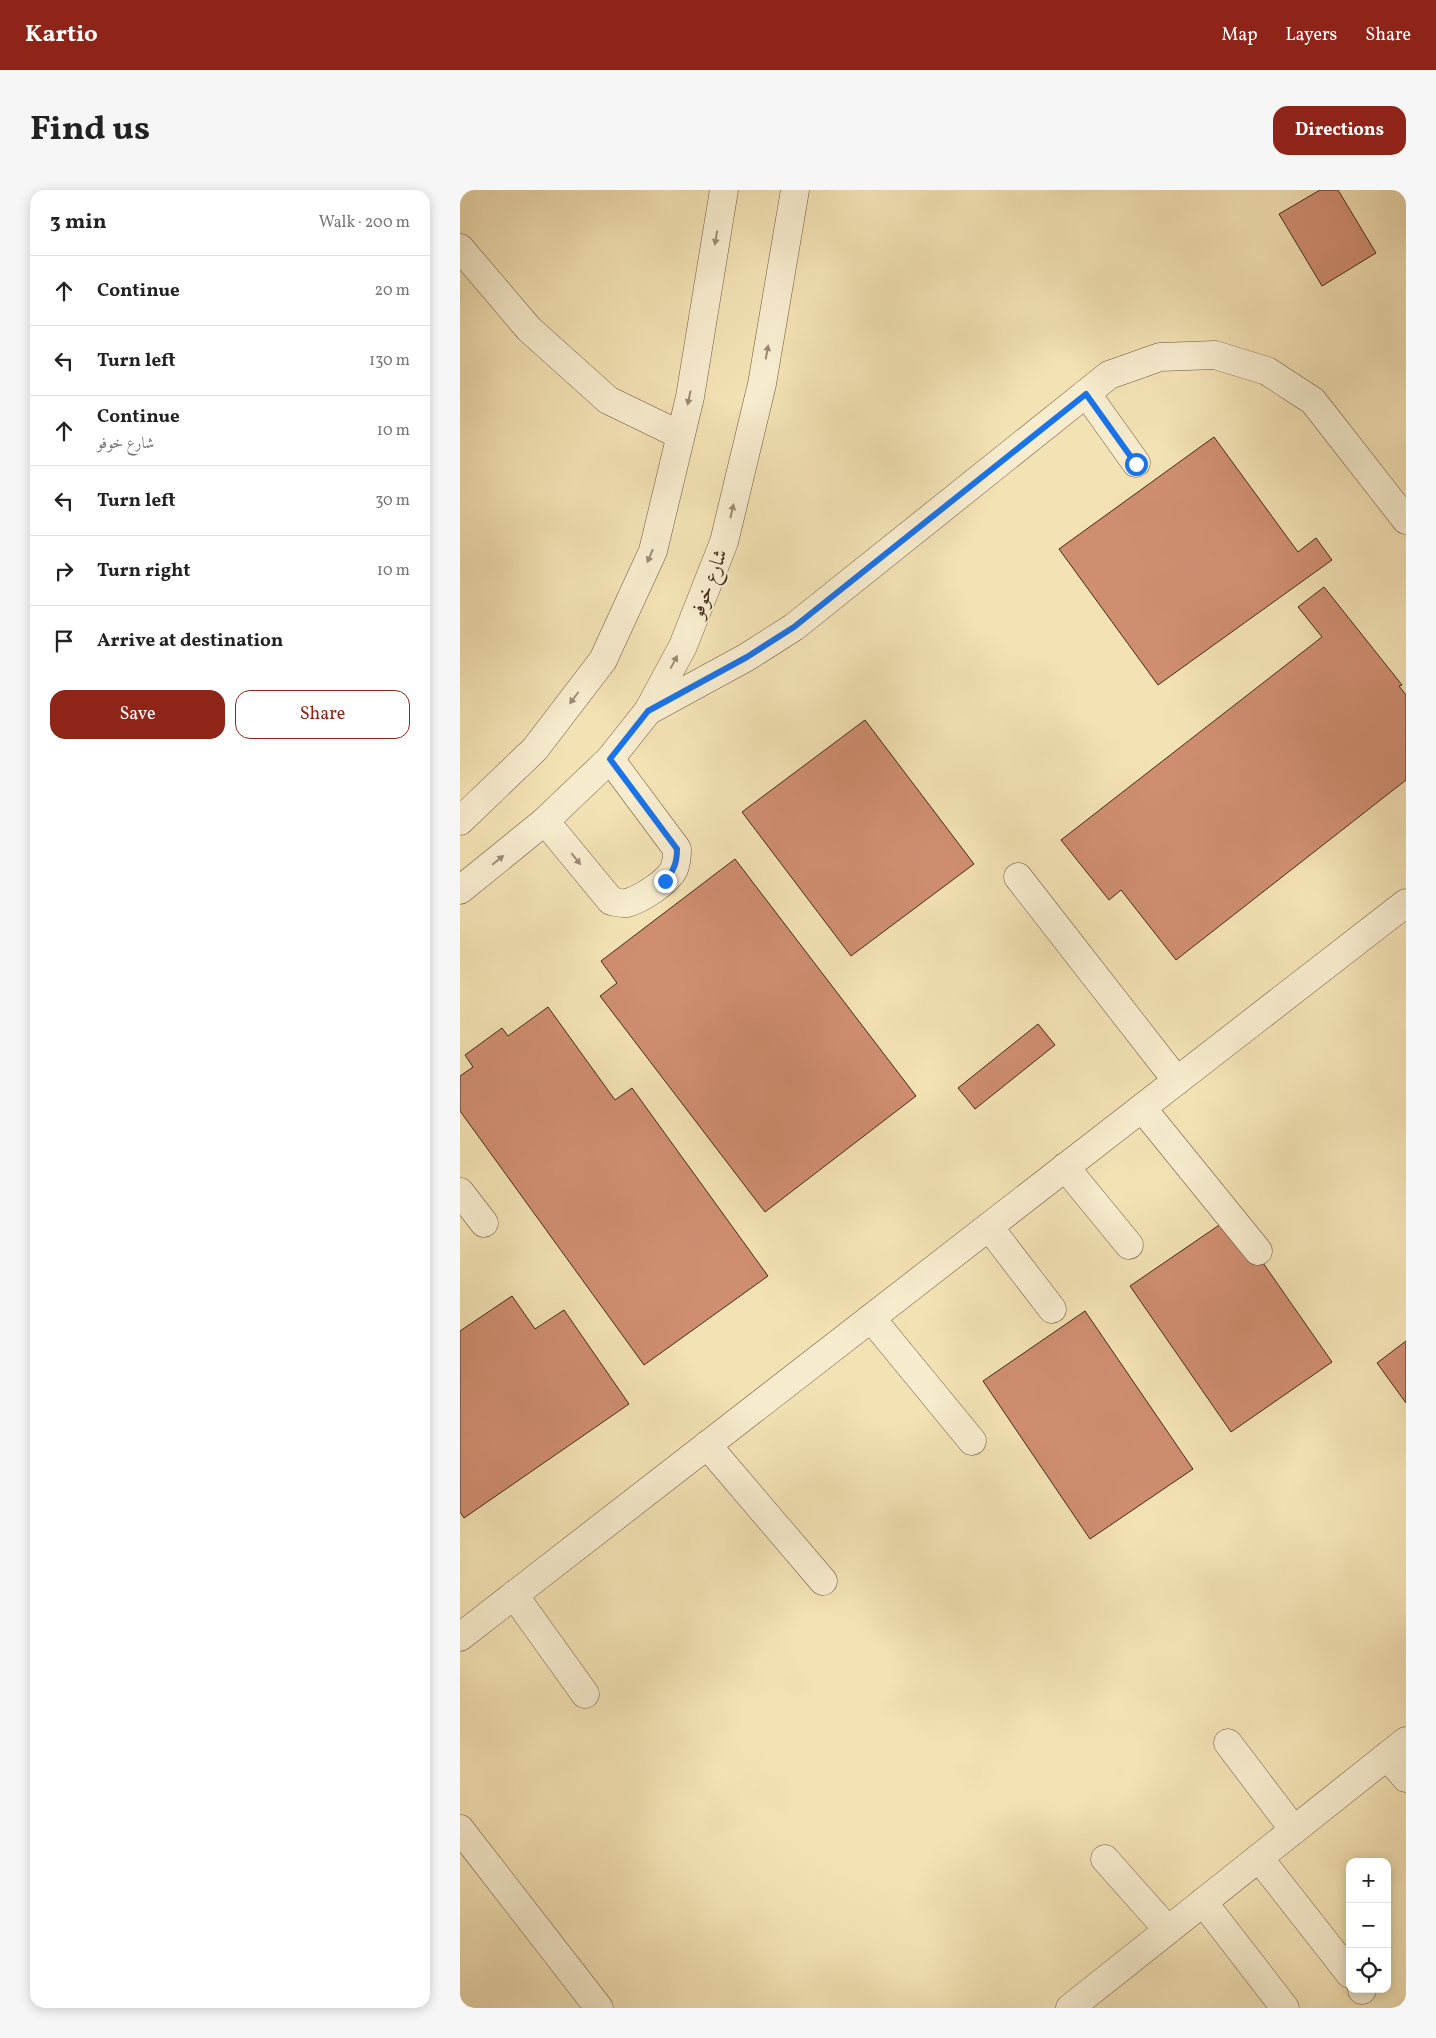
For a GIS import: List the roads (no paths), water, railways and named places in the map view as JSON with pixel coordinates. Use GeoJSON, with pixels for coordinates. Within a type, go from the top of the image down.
{"type":"FeatureCollection","features":[{"type":"Feature","properties":{"kind":"street"},"geometry":{"type":"LineString","coordinates":[[460,821],[535,749],[603,660],[652,551],[690,397],[724,190]]}},
{"type":"Feature","properties":{"kind":"street","name":"شارع خوفو"},"geometry":{"type":"LineString","coordinates":[[460,890],[546,821],[610,759],[648,711],[683,646],[724,542],[762,384],[795,190]]}},
{"type":"Feature","properties":{"kind":"street"},"geometry":{"type":"LineString","coordinates":[[460,248],[528,329],[608,400],[680,435]]}},
{"type":"Feature","properties":{"kind":"street"},"geometry":{"type":"LineString","coordinates":[[648,711],[747,657],[794,627],[1109,375],[1160,357],[1215,355],[1268,371],[1313,401],[1406,520]]}},
{"type":"Feature","properties":{"kind":"street"},"geometry":{"type":"LineString","coordinates":[[1086,394],[1136,464]]}},
{"type":"Feature","properties":{"kind":"street"},"geometry":{"type":"LineString","coordinates":[[546,821],[611,901],[626,904],[665,881],[674,870],[677,861],[677,849],[610,759]]}},
{"type":"Feature","properties":{"kind":"street"},"geometry":{"type":"LineString","coordinates":[[1018,878],[1176,1081]]}},
{"type":"Feature","properties":{"kind":"street"},"geometry":{"type":"LineString","coordinates":[[460,1637],[1406,903]]}},
{"type":"Feature","properties":{"kind":"street"},"geometry":{"type":"LineString","coordinates":[[1142,1108],[1258,1251]]}},
{"type":"Feature","properties":{"kind":"street"},"geometry":{"type":"LineString","coordinates":[[1065,1167],[1129,1245]]}},
{"type":"Feature","properties":{"kind":"street"},"geometry":{"type":"LineString","coordinates":[[460,1192],[484,1223]]}},
{"type":"Feature","properties":{"kind":"street"},"geometry":{"type":"LineString","coordinates":[[989,1227],[1052,1309]]}},
{"type":"Feature","properties":{"kind":"street"},"geometry":{"type":"LineString","coordinates":[[871,1318],[972,1441]]}},
{"type":"Feature","properties":{"kind":"street"},"geometry":{"type":"LineString","coordinates":[[707,1445],[823,1581]]}},
{"type":"Feature","properties":{"kind":"street"},"geometry":{"type":"LineString","coordinates":[[514,1595],[585,1694]]}},
{"type":"Feature","properties":{"kind":"street"},"geometry":{"type":"LineString","coordinates":[[1228,1743],[1294,1830]]}},
{"type":"Feature","properties":{"kind":"street"},"geometry":{"type":"LineString","coordinates":[[1070,2008],[1397,1748],[1406,1778]]}},
{"type":"Feature","properties":{"kind":"street"},"geometry":{"type":"LineString","coordinates":[[460,1830],[599,2008]]}},
{"type":"Feature","properties":{"kind":"street"},"geometry":{"type":"LineString","coordinates":[[1259,1858],[1346,1969]]}},
{"type":"Feature","properties":{"kind":"street"},"geometry":{"type":"LineString","coordinates":[[1105,1859],[1168,1930]]}},
{"type":"Feature","properties":{"kind":"street"},"geometry":{"type":"LineString","coordinates":[[1203,1902],[1285,2008]]}}]}
